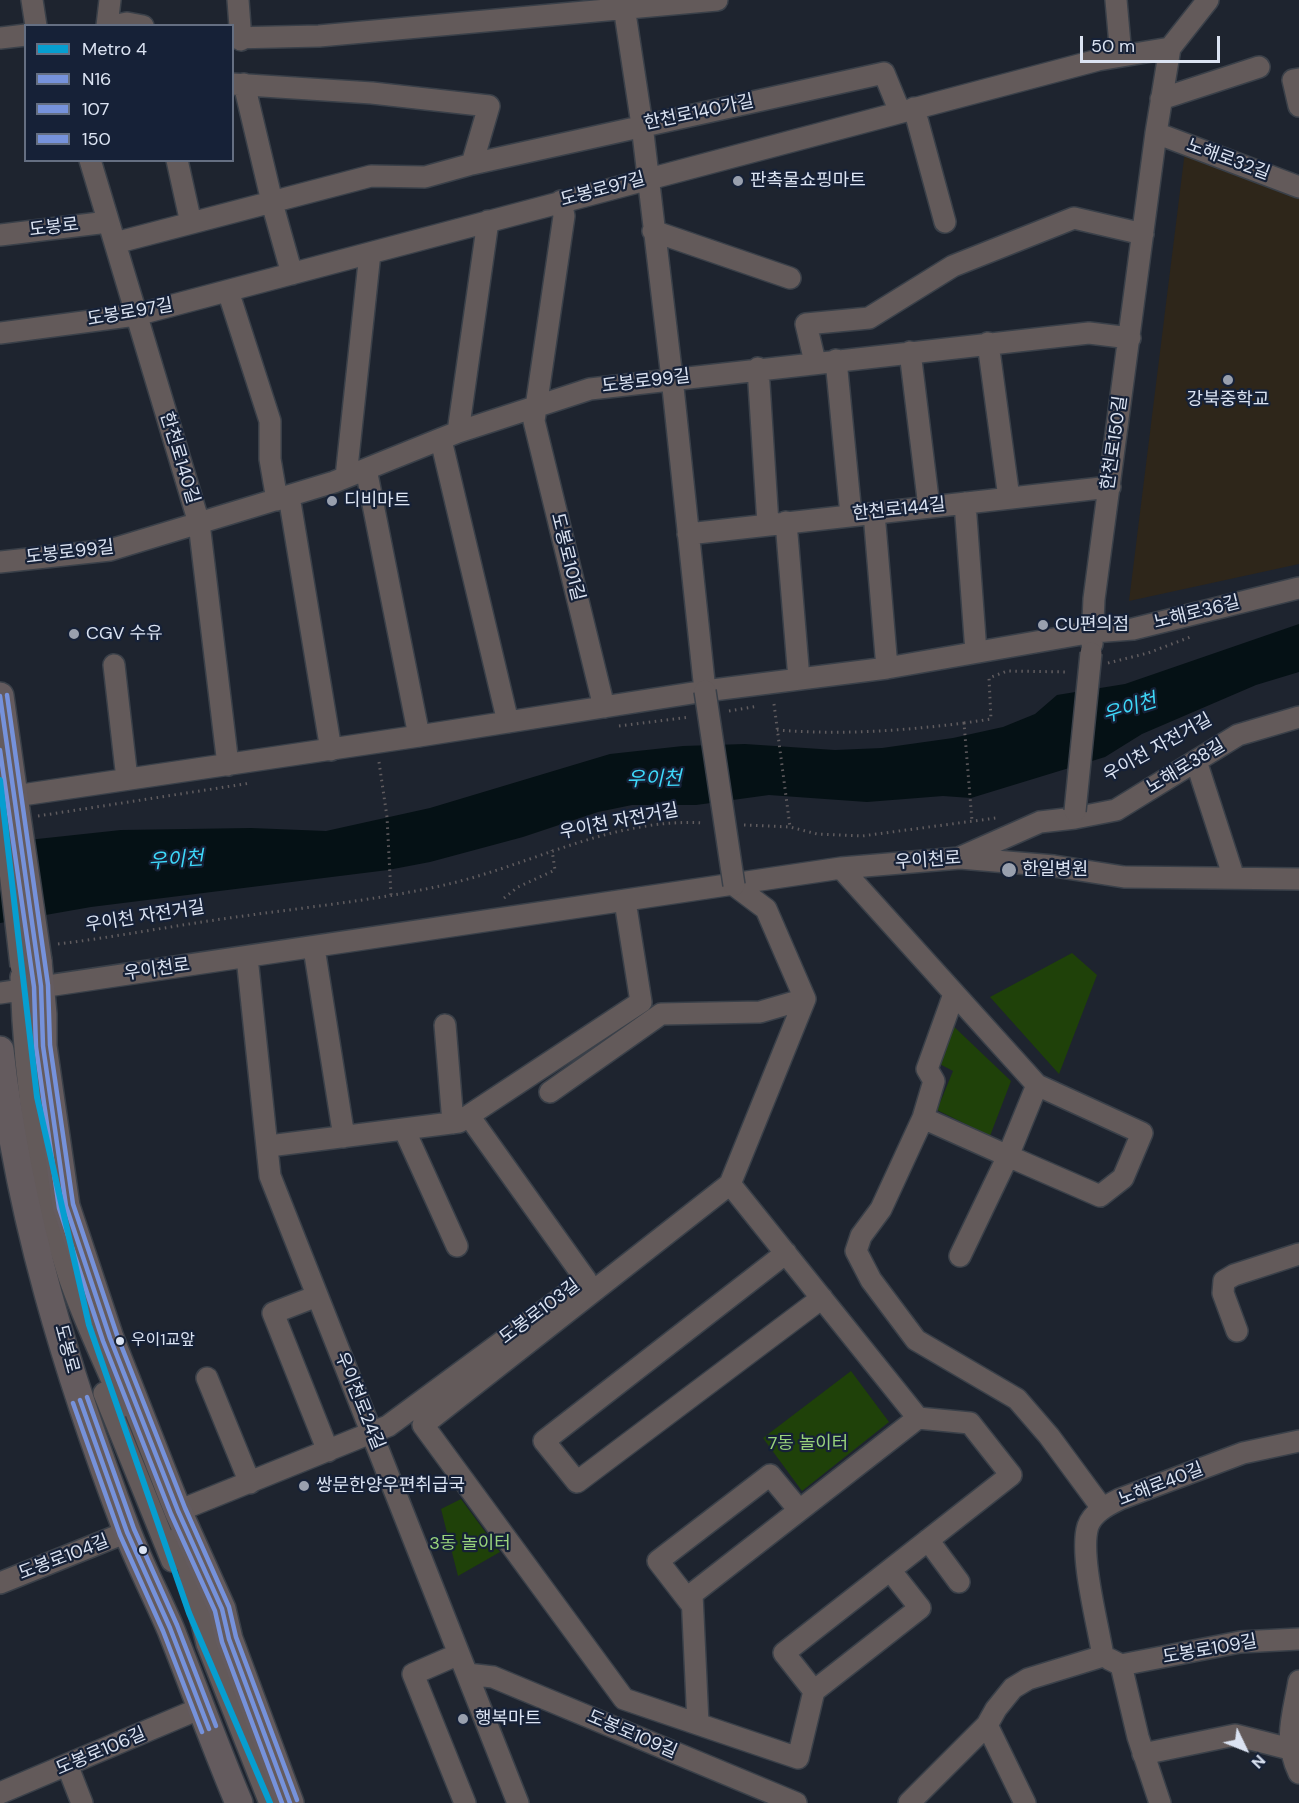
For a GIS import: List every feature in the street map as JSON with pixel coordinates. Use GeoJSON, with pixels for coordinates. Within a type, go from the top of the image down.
{"type":"FeatureCollection","features":[{"type":"Feature","properties":{"kind":"main road"},"geometry":{"type":"LineString","coordinates":[[0,696],[24,975],[43,1046],[66,1206],[110,1338],[178,1511],[222,1608],[229,1639],[290,1803]]}},
{"type":"Feature","properties":{"kind":"main road","name":"도봉로"},"geometry":{"type":"LineString","coordinates":[[0,1050],[11,1139],[27,1213],[78,1394],[127,1532],[170,1628],[239,1803]]}},
{"type":"Feature","properties":{"kind":"street"},"geometry":{"type":"LineString","coordinates":[[32,0],[36,24]]}},
{"type":"Feature","properties":{"kind":"street"},"geometry":{"type":"LineString","coordinates":[[110,0],[110,24]]}},
{"type":"Feature","properties":{"kind":"street"},"geometry":{"type":"LineString","coordinates":[[238,0],[237,39],[319,36],[495,9],[717,0]]}},
{"type":"Feature","properties":{"kind":"street"},"geometry":{"type":"LineString","coordinates":[[1116,0],[1121,56]]}},
{"type":"Feature","properties":{"kind":"street","name":"한천로150길"},"geometry":{"type":"LineString","coordinates":[[1075,814],[1092,655],[1094,599],[1161,99],[1170,48],[1208,0]]}},
{"type":"Feature","properties":{"kind":"street"},"geometry":{"type":"LineString","coordinates":[[623,4],[642,125],[646,178],[672,378],[705,691],[734,885],[766,909],[805,999],[730,1184],[423,1425],[624,1699],[798,1758],[814,1691],[920,1608],[890,1570]]}},
{"type":"Feature","properties":{"kind":"street"},"geometry":{"type":"LineString","coordinates":[[0,38],[24,35]]}},
{"type":"Feature","properties":{"kind":"street","name":"도봉로97길"},"geometry":{"type":"LineString","coordinates":[[0,333],[136,315],[907,110],[1121,56],[1170,48]]}},
{"type":"Feature","properties":{"kind":"street"},"geometry":{"type":"LineString","coordinates":[[1161,99],[1259,67]]}},
{"type":"Feature","properties":{"kind":"street","name":"한천로140가길"},"geometry":{"type":"LineString","coordinates":[[115,243],[371,176],[425,177],[642,125],[884,73],[907,110]]}},
{"type":"Feature","properties":{"kind":"street"},"geometry":{"type":"LineString","coordinates":[[1299,79],[1293,80],[1299,106]]}},
{"type":"Feature","properties":{"kind":"street"},"geometry":{"type":"LineString","coordinates":[[292,274],[274,203],[238,84],[372,93],[489,106],[472,164]]}},
{"type":"Feature","properties":{"kind":"street"},"geometry":{"type":"LineString","coordinates":[[907,110],[945,222]]}},
{"type":"Feature","properties":{"kind":"street","name":"노해로32길"},"geometry":{"type":"LineString","coordinates":[[1156,133],[1299,186]]}},
{"type":"Feature","properties":{"kind":"street","name":"한천로140길"},"geometry":{"type":"LineString","coordinates":[[91,162],[199,523],[228,765]]}},
{"type":"Feature","properties":{"kind":"street"},"geometry":{"type":"LineString","coordinates":[[177,162],[191,223]]}},
{"type":"Feature","properties":{"kind":"street"},"geometry":{"type":"LineString","coordinates":[[536,407],[564,216],[561,201]]}},
{"type":"Feature","properties":{"kind":"street"},"geometry":{"type":"LineString","coordinates":[[814,362],[806,324],[869,318],[953,266],[1063,222],[1074,218],[1143,234]]}},
{"type":"Feature","properties":{"kind":"street"},"geometry":{"type":"LineString","coordinates":[[488,221],[450,436],[508,722]]}},
{"type":"Feature","properties":{"kind":"street","name":"도봉로"},"geometry":{"type":"LineString","coordinates":[[0,235],[108,222]]}},
{"type":"Feature","properties":{"kind":"street"},"geometry":{"type":"LineString","coordinates":[[653,231],[790,278]]}},
{"type":"Feature","properties":{"kind":"street"},"geometry":{"type":"LineString","coordinates":[[346,477],[369,253]]}},
{"type":"Feature","properties":{"kind":"street"},"geometry":{"type":"LineString","coordinates":[[228,291],[270,421],[270,459],[283,498],[331,750]]}},
{"type":"Feature","properties":{"kind":"street","name":"도봉로99길"},"geometry":{"type":"LineString","coordinates":[[0,562],[110,550],[346,477],[450,436],[590,389],[758,368],[1089,333],[1130,338]]}},
{"type":"Feature","properties":{"kind":"street"},"geometry":{"type":"LineString","coordinates":[[988,343],[1009,498]]}},
{"type":"Feature","properties":{"kind":"street"},"geometry":{"type":"LineString","coordinates":[[910,352],[929,507]]}},
{"type":"Feature","properties":{"kind":"street"},"geometry":{"type":"LineString","coordinates":[[836,360],[851,515]]}},
{"type":"Feature","properties":{"kind":"street"},"geometry":{"type":"LineString","coordinates":[[758,368],[799,679]]}},
{"type":"Feature","properties":{"kind":"street","name":"도봉로101길"},"geometry":{"type":"LineString","coordinates":[[536,407],[534,421],[604,707]]}},
{"type":"Feature","properties":{"kind":"street"},"geometry":{"type":"LineString","coordinates":[[366,469],[419,736]]}},
{"type":"Feature","properties":{"kind":"street","name":"한천로144길"},"geometry":{"type":"LineString","coordinates":[[688,534],[1110,487]]}},
{"type":"Feature","properties":{"kind":"street"},"geometry":{"type":"LineString","coordinates":[[964,502],[976,652]]}},
{"type":"Feature","properties":{"kind":"street"},"geometry":{"type":"LineString","coordinates":[[874,513],[887,668]]}},
{"type":"Feature","properties":{"kind":"street","name":"노해로36길"},"geometry":{"type":"LineString","coordinates":[[1092,655],[1133,628],[1299,588]]}},
{"type":"Feature","properties":{"kind":"street"},"geometry":{"type":"LineString","coordinates":[[8,799],[705,691],[887,668],[976,652],[1092,655]]}},
{"type":"Feature","properties":{"kind":"street"},"geometry":{"type":"LineString","coordinates":[[114,665],[127,779]]}},
{"type":"Feature","properties":{"kind":"street","name":"노해로38길"},"geometry":{"type":"LineString","coordinates":[[1075,814],[1116,810],[1238,735],[1299,717]]}},
{"type":"Feature","properties":{"kind":"street"},"geometry":{"type":"LineString","coordinates":[[1196,761],[1234,878]]}},
{"type":"Feature","properties":{"kind":"street"},"geometry":{"type":"LineString","coordinates":[[960,858],[1040,822],[1075,814]]}},
{"type":"Feature","properties":{"kind":"street","name":"우이천로"},"geometry":{"type":"LineString","coordinates":[[24,975],[247,957],[841,868],[960,858],[1054,866],[1124,878],[1299,879]]}},
{"type":"Feature","properties":{"kind":"street"},"geometry":{"type":"LineString","coordinates":[[841,868],[1037,1085],[1142,1133],[1123,1178],[1100,1196],[923,1118]]}},
{"type":"Feature","properties":{"kind":"street"},"geometry":{"type":"LineString","coordinates":[[0,874],[24,975],[24,1048],[31,1111],[61,1251],[87,1327],[185,1555],[207,1644],[270,1803]]}},
{"type":"Feature","properties":{"kind":"street"},"geometry":{"type":"LineString","coordinates":[[269,1146],[461,1120],[641,1002],[625,901]]}},
{"type":"Feature","properties":{"kind":"street"},"geometry":{"type":"LineString","coordinates":[[314,948],[344,1137]]}},
{"type":"Feature","properties":{"kind":"street","name":"우이천로24길"},"geometry":{"type":"LineString","coordinates":[[247,957],[269,1146],[270,1176],[371,1434],[391,1476],[518,1803]]}},
{"type":"Feature","properties":{"kind":"street"},"geometry":{"type":"LineString","coordinates":[[24,975],[14,1048],[22,1109],[39,1197],[58,1270],[79,1336],[169,1549],[191,1620],[193,1649],[256,1803]]}},
{"type":"Feature","properties":{"kind":"street"},"geometry":{"type":"LineString","coordinates":[[954,994],[927,1069],[934,1081],[923,1118],[880,1209],[861,1236],[856,1251],[871,1280],[916,1340],[1017,1399],[1102,1508]]}},
{"type":"Feature","properties":{"kind":"street"},"geometry":{"type":"LineString","coordinates":[[550,1092],[661,1014],[760,1012],[805,999]]}},
{"type":"Feature","properties":{"kind":"street"},"geometry":{"type":"LineString","coordinates":[[445,1026],[461,1120]]}},
{"type":"Feature","properties":{"kind":"street"},"geometry":{"type":"LineString","coordinates":[[960,1256],[1008,1156],[1037,1085]]}},
{"type":"Feature","properties":{"kind":"street","name":"도봉로103길"},"geometry":{"type":"LineString","coordinates":[[178,1511],[388,1426],[586,1280],[461,1120]]}},
{"type":"Feature","properties":{"kind":"street"},"geometry":{"type":"LineString","coordinates":[[404,1129],[457,1246]]}},
{"type":"Feature","properties":{"kind":"street"},"geometry":{"type":"LineString","coordinates":[[730,1184],[918,1419]]}},
{"type":"Feature","properties":{"kind":"street"},"geometry":{"type":"LineString","coordinates":[[786,1253],[544,1441],[578,1482],[822,1298]]}},
{"type":"Feature","properties":{"kind":"street"},"geometry":{"type":"LineString","coordinates":[[1237,1331],[1223,1293],[1224,1281],[1234,1275],[1299,1254]]}},
{"type":"Feature","properties":{"kind":"street"},"geometry":{"type":"LineString","coordinates":[[317,1296],[273,1313],[328,1451]]}},
{"type":"Feature","properties":{"kind":"street"},"geometry":{"type":"LineString","coordinates":[[207,1378],[250,1483]]}},
{"type":"Feature","properties":{"kind":"street"},"geometry":{"type":"LineString","coordinates":[[698,1724],[692,1594],[918,1419],[970,1423],[1011,1475],[784,1653],[814,1691]]}},
{"type":"Feature","properties":{"kind":"street","name":"노해로40길"},"geometry":{"type":"LineString","coordinates":[[1160,1803],[1112,1661],[1086,1545],[1088,1525],[1102,1508],[1243,1454],[1299,1441]]}},
{"type":"Feature","properties":{"kind":"street"},"geometry":{"type":"LineString","coordinates":[[692,1605],[658,1561],[770,1475],[800,1510]]}},
{"type":"Feature","properties":{"kind":"street","name":"도봉로104길"},"geometry":{"type":"LineString","coordinates":[[0,1583],[127,1532]]}},
{"type":"Feature","properties":{"kind":"street"},"geometry":{"type":"LineString","coordinates":[[928,1540],[959,1582]]}},
{"type":"Feature","properties":{"kind":"street","name":"도봉로109길"},"geometry":{"type":"LineString","coordinates":[[920,1800],[987,1725],[1005,1697],[1029,1678],[1112,1661],[1240,1642],[1299,1640]]}},
{"type":"Feature","properties":{"kind":"street"},"geometry":{"type":"LineString","coordinates":[[459,1654],[413,1674],[465,1803]]}},
{"type":"Feature","properties":{"kind":"street","name":"도봉로109길"},"geometry":{"type":"LineString","coordinates":[[467,1674],[493,1677],[796,1803]]}},
{"type":"Feature","properties":{"kind":"street"},"geometry":{"type":"LineString","coordinates":[[1299,1681],[1289,1738],[1290,1749],[1299,1773]]}},
{"type":"Feature","properties":{"kind":"street","name":"도봉로106길"},"geometry":{"type":"LineString","coordinates":[[3,1792],[68,1767],[201,1708]]}},
{"type":"Feature","properties":{"kind":"street"},"geometry":{"type":"LineString","coordinates":[[987,1725],[1025,1803]]}},
{"type":"Feature","properties":{"kind":"street"},"geometry":{"type":"LineString","coordinates":[[1143,1754],[1235,1734],[1290,1749]]}},
{"type":"Feature","properties":{"kind":"street"},"geometry":{"type":"LineString","coordinates":[[68,1767],[82,1803]]}},
{"type":"Feature","properties":{"kind":"path"},"geometry":{"type":"LineString","coordinates":[[777,730],[819,733],[866,732],[991,719],[989,678],[1007,671],[1068,672],[1092,655],[1148,653],[1201,633]]}},
{"type":"Feature","properties":{"kind":"path"},"geometry":{"type":"LineString","coordinates":[[774,704],[790,826]]}},
{"type":"Feature","properties":{"kind":"path"},"geometry":{"type":"LineString","coordinates":[[964,723],[972,821]]}},
{"type":"Feature","properties":{"kind":"path"},"geometry":{"type":"LineString","coordinates":[[378,760],[387,817],[391,895]]}},
{"type":"Feature","properties":{"kind":"path"},"geometry":{"type":"LineString","coordinates":[[741,825],[790,826],[816,834],[862,836],[1001,817]]}},
{"type":"Feature","properties":{"kind":"path","name":"우이천 자전거길"},"geometry":{"type":"LineString","coordinates":[[24,975],[441,886],[510,866],[552,850],[655,825],[712,823]]}},
{"type":"Feature","properties":{"kind":"path"},"geometry":{"type":"LineString","coordinates":[[496,919],[495,904],[518,887],[555,870],[552,850]]}},
{"type":"Feature","properties":{"kind":"shaded area","name":"강북중학교"},"geometry":{"type":"Polygon","coordinates":[[[1185,151],[1299,196],[1299,564],[1129,601],[1185,151]]]}},
{"type":"Feature","properties":{"kind":"green space"},"geometry":{"type":"Polygon","coordinates":[[[1072,953],[1097,975],[1059,1074],[990,997],[1072,953]]]}},
{"type":"Feature","properties":{"kind":"green space"},"geometry":{"type":"Polygon","coordinates":[[[948,1021],[1011,1081],[990,1136],[937,1110],[953,1071],[930,1059],[948,1021]]]}},
{"type":"Feature","properties":{"kind":"green space","name":"7동 놀이터"},"geometry":{"type":"Polygon","coordinates":[[[851,1371],[889,1422],[802,1491],[763,1438],[851,1371]]]}},
{"type":"Feature","properties":{"kind":"green space","name":"3동 놀이터"},"geometry":{"type":"Polygon","coordinates":[[[461,1499],[500,1552],[458,1576],[441,1509],[461,1499]]]}},
{"type":"Feature","properties":{"kind":"water","name":"우이천"},"geometry":{"type":"Polygon","coordinates":[[[1299,624],[1299,672],[1256,685],[1142,734],[1105,757],[971,798],[943,796],[867,802],[769,795],[696,805],[632,805],[598,812],[523,837],[430,862],[388,870],[91,907],[0,923],[0,843],[121,830],[251,828],[326,831],[430,808],[610,754],[683,746],[745,744],[835,750],[882,748],[953,738],[1003,727],[1035,714],[1057,695],[1125,684],[1299,624]]]}},
{"type":"Feature","properties":{"kind":"metro line","name":"4"},"geometry":{"type":"LineString","coordinates":[[0,780],[37,1097],[89,1325],[189,1613],[270,1803]]}},
{"type":"Feature","properties":{"kind":"transit line","name":"150"},"geometry":{"type":"LineString","coordinates":[[7,695],[48,985],[50,1045],[73,1204],[117,1335],[185,1508],[229,1607],[236,1637],[297,1800]]}},
{"type":"Feature","properties":{"kind":"transit line","name":"N16"},"geometry":{"type":"LineString","coordinates":[[0,696],[41,986],[43,1046],[66,1206],[110,1338],[178,1511],[222,1609],[229,1639],[290,1803]]}},
{"type":"Feature","properties":{"kind":"transit line","name":"107"},"geometry":{"type":"LineString","coordinates":[[0,750],[34,987],[36,1047],[59,1208],[103,1341],[171,1514],[215,1611],[222,1642],[282,1803]]}},
{"type":"Feature","properties":{"kind":"transit line","name":"150"},"geometry":{"type":"LineString","coordinates":[[87,1397],[134,1529],[177,1625],[216,1726]]}},
{"type":"Feature","properties":{"kind":"transit line","name":"N16"},"geometry":{"type":"LineString","coordinates":[[80,1400],[127,1532],[170,1628],[209,1729]]}},
{"type":"Feature","properties":{"kind":"transit line","name":"107"},"geometry":{"type":"LineString","coordinates":[[73,1403],[120,1535],[163,1631],[202,1732]]}},
{"type":"Feature","properties":{"kind":"place","name":"판촉물쇼핑마트"},"geometry":{"type":"Point","coordinates":[738,181]}},
{"type":"Feature","properties":{"kind":"place","name":"강북중학교"},"geometry":{"type":"Point","coordinates":[1228,380]}},
{"type":"Feature","properties":{"kind":"place","name":"디비마트"},"geometry":{"type":"Point","coordinates":[332,501]}},
{"type":"Feature","properties":{"kind":"place","name":"CU편의점"},"geometry":{"type":"Point","coordinates":[1043,625]}},
{"type":"Feature","properties":{"kind":"place","name":"CGV 수유"},"geometry":{"type":"Point","coordinates":[74,634]}},
{"type":"Feature","properties":{"kind":"place","name":"한일병원"},"geometry":{"type":"Point","coordinates":[1009,870]}},
{"type":"Feature","properties":{"kind":"place","name":"우이1교앞"},"geometry":{"type":"Point","coordinates":[120,1341]}},
{"type":"Feature","properties":{"kind":"place","name":"쌍문한양우편취급국"},"geometry":{"type":"Point","coordinates":[304,1486]}},
{"type":"Feature","properties":{"kind":"place","name":"행복마트"},"geometry":{"type":"Point","coordinates":[463,1719]}}]}
